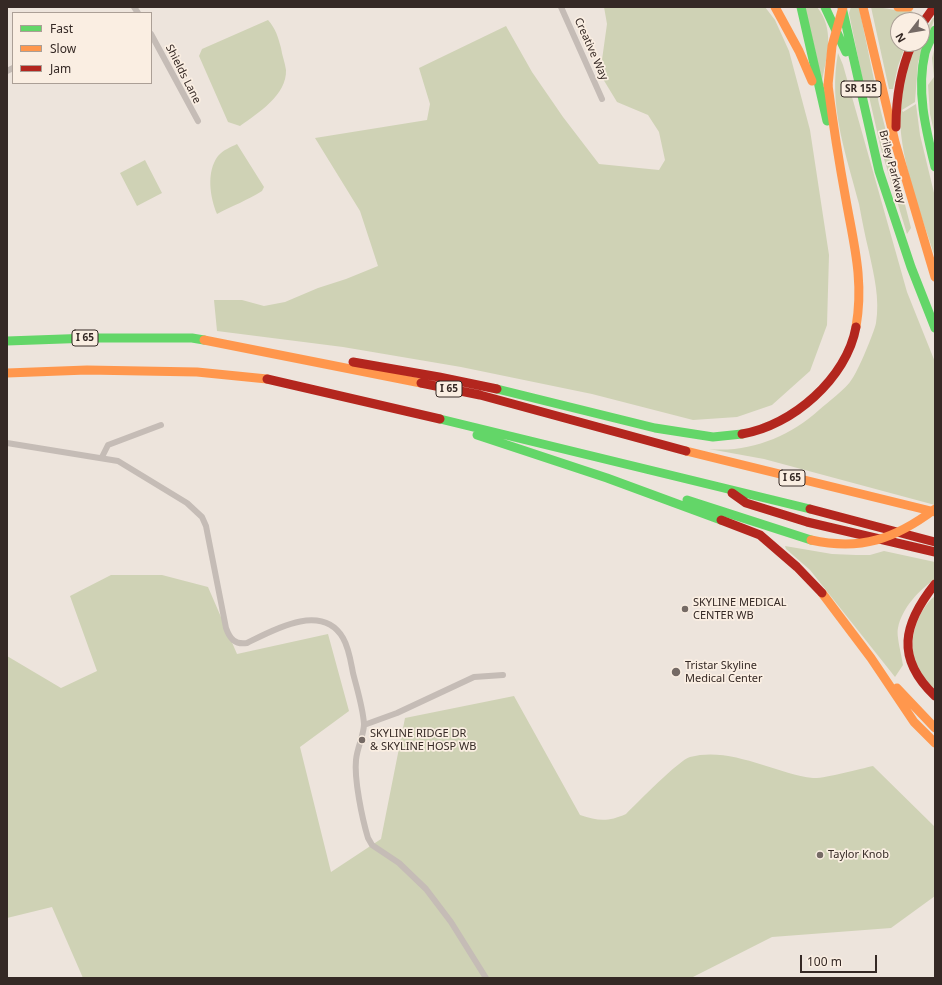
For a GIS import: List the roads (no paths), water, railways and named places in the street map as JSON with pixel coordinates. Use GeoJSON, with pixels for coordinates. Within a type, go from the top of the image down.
{"type":"FeatureCollection","features":[{"type":"Feature","properties":{"kind":"highway"},"geometry":{"type":"LineString","coordinates":[[775,7],[799,51],[822,107],[838,158]]}},
{"type":"Feature","properties":{"kind":"highway"},"geometry":{"type":"LineString","coordinates":[[825,7],[842,39],[851,66],[866,132],[879,171]]}},
{"type":"Feature","properties":{"kind":"highway"},"geometry":{"type":"LineString","coordinates":[[246,348],[447,377],[656,428],[713,437],[742,435],[779,422],[795,412],[822,390],[844,360],[858,324],[860,304],[859,268],[838,158],[828,85],[831,48],[842,7]]}},
{"type":"Feature","properties":{"kind":"highway","name":"Briley Parkway"},"geometry":{"type":"LineString","coordinates":[[842,7],[879,171],[911,267],[935,328]]}},
{"type":"Feature","properties":{"kind":"highway","name":"Briley Parkway"},"geometry":{"type":"LineString","coordinates":[[863,7],[895,142],[935,277]]}},
{"type":"Feature","properties":{"kind":"highway"},"geometry":{"type":"LineString","coordinates":[[898,7],[909,7]]}},
{"type":"Feature","properties":{"kind":"highway"},"geometry":{"type":"LineString","coordinates":[[802,10],[822,107]]}},
{"type":"Feature","properties":{"kind":"highway"},"geometry":{"type":"LineString","coordinates":[[935,30],[925,52],[921,77],[922,106],[935,167]]}},
{"type":"Feature","properties":{"kind":"highway"},"geometry":{"type":"LineString","coordinates":[[895,142],[896,104],[900,78],[909,52]]}},
{"type":"Feature","properties":{"kind":"highway","name":"I 65"},"geometry":{"type":"LineString","coordinates":[[7,341],[92,338],[192,338],[480,395],[568,420],[785,476],[935,512]]}},
{"type":"Feature","properties":{"kind":"highway","name":"I 65"},"geometry":{"type":"LineString","coordinates":[[7,374],[87,370],[197,372],[267,379],[400,409],[935,542]]}},
{"type":"Feature","properties":{"kind":"highway"},"geometry":{"type":"LineString","coordinates":[[400,409],[607,478],[760,535],[797,567],[818,588],[871,658],[914,722],[935,743]]}},
{"type":"Feature","properties":{"kind":"highway"},"geometry":{"type":"LineString","coordinates":[[607,478],[731,513],[831,546],[872,543],[906,530],[935,509]]}},
{"type":"Feature","properties":{"kind":"highway"},"geometry":{"type":"LineString","coordinates":[[725,489],[746,503],[807,522],[935,552]]}},
{"type":"Feature","properties":{"kind":"highway"},"geometry":{"type":"LineString","coordinates":[[935,584],[918,606],[909,629],[908,640],[910,663],[923,685],[935,696]]}},
{"type":"Feature","properties":{"kind":"highway"},"geometry":{"type":"LineString","coordinates":[[871,658],[935,728]]}},
{"type":"Feature","properties":{"kind":"street","name":"Creative Way"},"geometry":{"type":"LineString","coordinates":[[561,7],[602,99]]}},
{"type":"Feature","properties":{"kind":"street","name":"Shields Lane"},"geometry":{"type":"LineString","coordinates":[[152,36],[198,121]]}},
{"type":"Feature","properties":{"kind":"street"},"geometry":{"type":"LineString","coordinates":[[102,457],[108,445],[161,425]]}},
{"type":"Feature","properties":{"kind":"street"},"geometry":{"type":"LineString","coordinates":[[7,443],[102,457],[126,465],[187,503],[202,517],[206,526],[226,628],[228,635],[233,641],[239,644],[247,643],[291,623],[306,621],[316,621],[336,630],[343,638],[350,659],[364,725],[356,760],[356,776],[368,838],[372,845],[399,863],[426,889],[451,922],[486,978]]}},
{"type":"Feature","properties":{"kind":"street"},"geometry":{"type":"LineString","coordinates":[[364,725],[397,713],[474,677],[503,675]]}},
{"type":"Feature","properties":{"kind":"place","name":"SKYLINE MEDICAL CENTER WB"},"geometry":{"type":"Point","coordinates":[685,609]}},
{"type":"Feature","properties":{"kind":"place","name":"Tristar Skyline Medical Center"},"geometry":{"type":"Point","coordinates":[676,672]}},
{"type":"Feature","properties":{"kind":"place","name":"SKYLINE RIDGE DR & SKYLINE HOSP WB"},"geometry":{"type":"Point","coordinates":[362,740]}},
{"type":"Feature","properties":{"kind":"place","name":"Taylor Knob"},"geometry":{"type":"Point","coordinates":[820,855]}}]}
